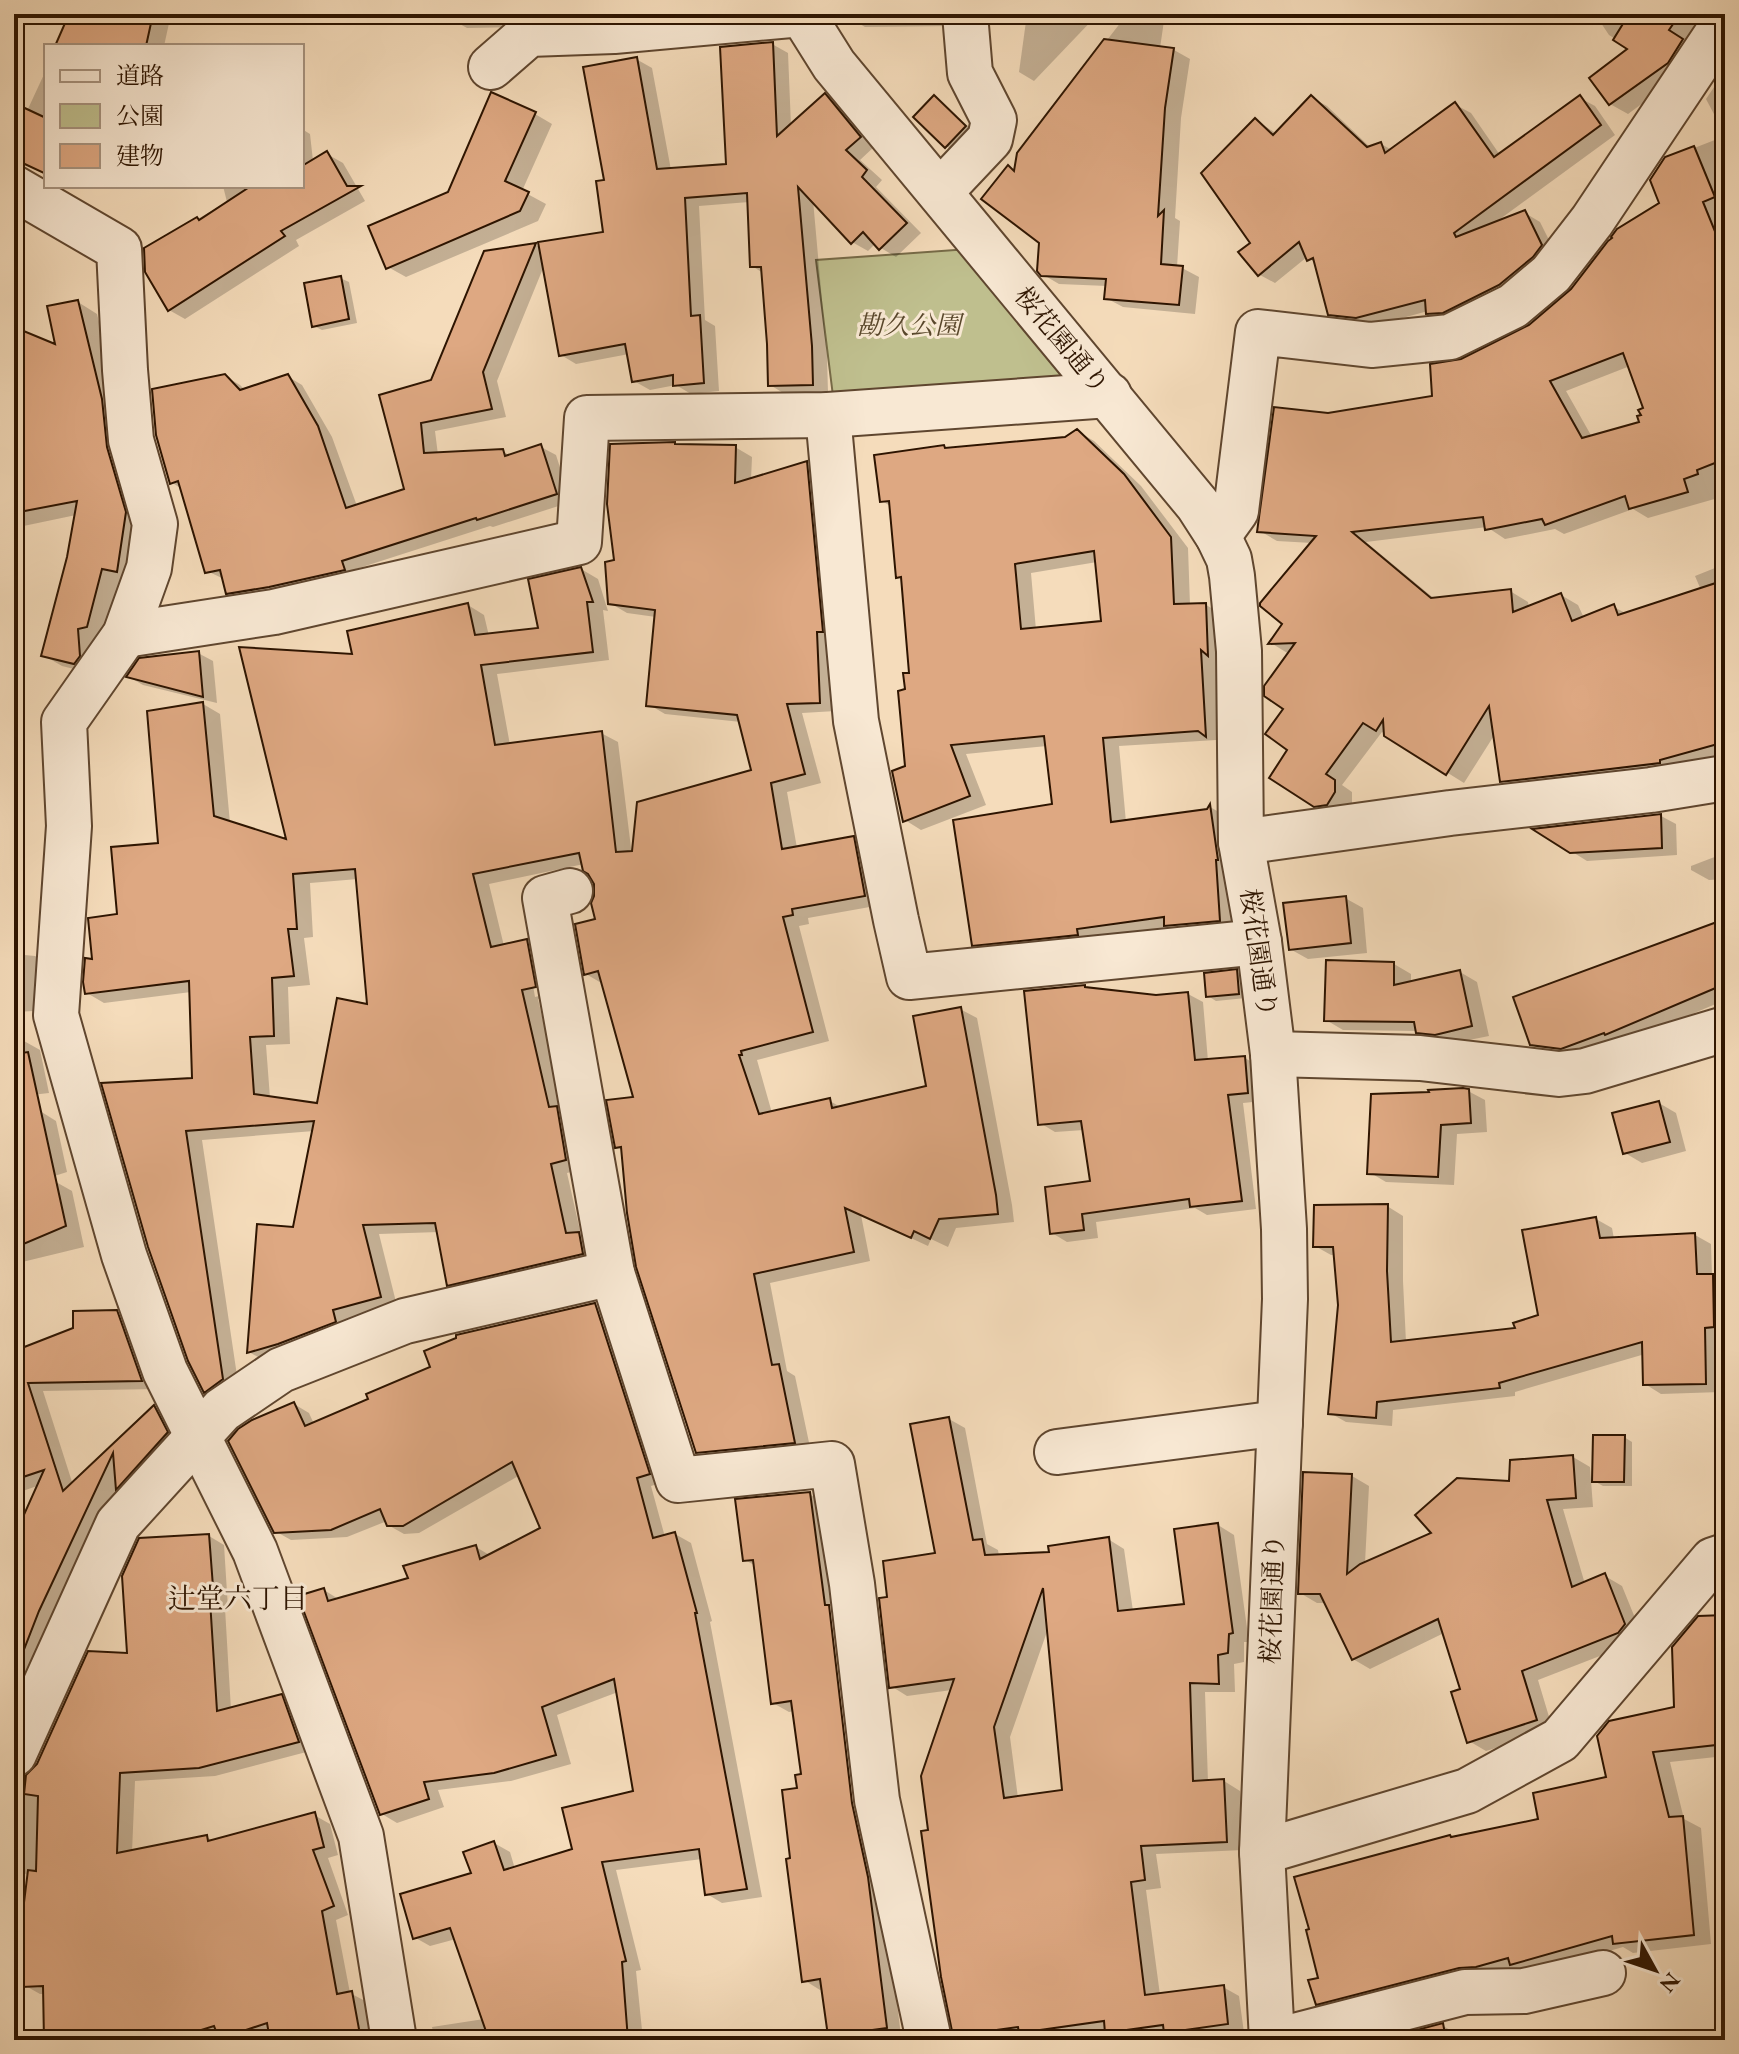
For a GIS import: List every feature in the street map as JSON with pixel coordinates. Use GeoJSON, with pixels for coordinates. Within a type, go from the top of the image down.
{"type":"FeatureCollection","features":[{"type":"Feature","properties":{"kind":"street"},"geometry":{"type":"LineString","coordinates":[[491,67],[529,34],[614,31],[802,14]]}},
{"type":"Feature","properties":{"kind":"street","name":"桜花園通り"},"geometry":{"type":"LineString","coordinates":[[802,14],[834,65],[1198,505],[1229,559],[1239,651],[1241,842],[1259,942],[1273,1054],[1284,1229],[1285,1299],[1262,1852],[1272,2040]]}},
{"type":"Feature","properties":{"kind":"street"},"geometry":{"type":"LineString","coordinates":[[940,192],[990,139],[994,120],[970,73],[965,14]]}},
{"type":"Feature","properties":{"kind":"street"},"geometry":{"type":"LineString","coordinates":[[1218,536],[1236,511],[1258,332],[1371,345],[1450,337],[1513,306],[1551,274],[1592,221],[1725,22]]}},
{"type":"Feature","properties":{"kind":"street"},"geometry":{"type":"LineString","coordinates":[[14,188],[119,249],[131,440],[155,524],[149,568],[125,635],[64,722],[69,826],[56,1015],[124,1255],[165,1371],[255,1551],[361,1836],[394,2040]]}},
{"type":"Feature","properties":{"kind":"street"},"geometry":{"type":"LineString","coordinates":[[125,635],[274,612],[579,542],[587,418],[828,415],[1109,395]]}},
{"type":"Feature","properties":{"kind":"street"},"geometry":{"type":"LineString","coordinates":[[828,415],[856,721],[909,977],[1259,942]]}},
{"type":"Feature","properties":{"kind":"street"},"geometry":{"type":"LineString","coordinates":[[1241,842],[1725,778]]}},
{"type":"Feature","properties":{"kind":"street"},"geometry":{"type":"LineString","coordinates":[[570,891],[545,898],[612,1273],[678,1480],[832,1464],[852,1584],[877,1800],[929,2040]]}},
{"type":"Feature","properties":{"kind":"street"},"geometry":{"type":"LineString","coordinates":[[1273,1054],[1420,1058],[1559,1074],[1585,1071],[1725,1029]]}},
{"type":"Feature","properties":{"kind":"street"},"geometry":{"type":"LineString","coordinates":[[14,1754],[118,1524],[222,1410],[281,1370],[405,1321],[612,1273]]}},
{"type":"Feature","properties":{"kind":"street"},"geometry":{"type":"LineString","coordinates":[[1057,1452],[1280,1423]]}},
{"type":"Feature","properties":{"kind":"street"},"geometry":{"type":"LineString","coordinates":[[1262,1852],[1467,1791],[1560,1740],[1713,1560],[1725,1556]]}},
{"type":"Feature","properties":{"kind":"street"},"geometry":{"type":"LineString","coordinates":[[1279,2040],[1465,1992],[1524,1991],[1603,1973]]}},
{"type":"Feature","properties":{"kind":"green space","name":"勘久公園"},"geometry":{"type":"Polygon","coordinates":[[[969,249],[1083,382],[834,404],[816,260],[969,249]]]}},
{"type":"Feature","properties":{"kind":"building"},"geometry":{"type":"Polygon","coordinates":[[[69,14],[153,14],[146,44],[56,44],[69,14]]]}},
{"type":"Feature","properties":{"kind":"building"},"geometry":{"type":"Polygon","coordinates":[[[1629,14],[1680,14],[1669,30],[1683,39],[1668,63],[1609,105],[1589,78],[1627,49],[1613,40],[1629,14]]]}},
{"type":"Feature","properties":{"kind":"building"},"geometry":{"type":"Polygon","coordinates":[[[1104,39],[1174,48],[1165,108],[1158,216],[1164,210],[1161,264],[1183,266],[1179,305],[1104,299],[1106,279],[1041,276],[1037,271],[1039,243],[981,199],[1008,165],[1014,171],[1017,153],[1104,39]]]}},
{"type":"Feature","properties":{"kind":"building"},"geometry":{"type":"Polygon","coordinates":[[[773,42],[777,136],[825,93],[861,137],[846,150],[867,170],[862,177],[907,223],[879,250],[863,232],[851,244],[798,187],[813,385],[768,386],[761,267],[750,267],[747,193],[685,198],[691,316],[700,315],[704,383],[673,386],[673,375],[632,382],[625,344],[559,356],[538,242],[603,232],[596,181],[604,180],[583,67],[637,57],[657,169],[726,164],[720,47],[773,42]]]}},
{"type":"Feature","properties":{"kind":"building"},"geometry":{"type":"Polygon","coordinates":[[[491,92],[536,112],[505,181],[529,192],[520,211],[386,269],[368,226],[448,192],[491,92]]]}},
{"type":"Feature","properties":{"kind":"building"},"geometry":{"type":"Polygon","coordinates":[[[934,95],[966,126],[945,148],[913,117],[934,95]]]}},
{"type":"Feature","properties":{"kind":"building"},"geometry":{"type":"Polygon","coordinates":[[[1311,95],[1367,147],[1381,142],[1385,153],[1455,102],[1494,157],[1580,95],[1601,125],[1454,233],[1456,237],[1525,210],[1542,245],[1533,257],[1499,285],[1443,313],[1426,314],[1425,300],[1356,318],[1328,315],[1313,258],[1307,261],[1299,242],[1258,276],[1238,252],[1250,243],[1201,173],[1255,118],[1273,135],[1311,95]]]}},
{"type":"Feature","properties":{"kind":"building"},"geometry":{"type":"Polygon","coordinates":[[[14,103],[44,117],[44,173],[14,159],[14,103]]]}},
{"type":"Feature","properties":{"kind":"building"},"geometry":{"type":"Polygon","coordinates":[[[1694,146],[1715,197],[1703,202],[1725,256],[1725,459],[1684,479],[1688,492],[1629,509],[1625,496],[1545,525],[1542,519],[1485,530],[1483,517],[1352,532],[1431,598],[1511,589],[1513,612],[1561,593],[1572,621],[1614,604],[1618,615],[1725,580],[1725,742],[1660,760],[1660,763],[1500,782],[1489,706],[1446,775],[1384,736],[1383,720],[1376,731],[1363,723],[1326,774],[1335,780],[1335,792],[1327,805],[1314,807],[1269,778],[1287,750],[1265,734],[1283,709],[1264,696],[1264,686],[1295,643],[1268,644],[1282,624],[1260,603],[1316,536],[1257,532],[1274,407],[1328,413],[1432,396],[1430,364],[1461,359],[1529,325],[1571,289],[1617,229],[1659,203],[1650,180],[1665,157],[1694,146]],[[1623,353],[1550,381],[1582,438],[1639,422],[1637,416],[1641,415],[1638,410],[1643,408],[1623,353]]]}},
{"type":"Feature","properties":{"kind":"building"},"geometry":{"type":"Polygon","coordinates":[[[327,151],[347,186],[361,186],[281,231],[285,236],[168,311],[145,272],[144,248],[197,217],[199,220],[248,188],[304,188],[304,165],[327,151]]]}},
{"type":"Feature","properties":{"kind":"building"},"geometry":{"type":"Polygon","coordinates":[[[536,243],[483,372],[492,409],[421,423],[424,453],[503,449],[505,456],[541,444],[557,494],[342,561],[345,570],[226,594],[220,570],[205,573],[178,481],[170,484],[156,435],[152,389],[225,374],[240,390],[288,374],[318,426],[346,508],[404,489],[379,395],[431,380],[484,251],[536,243]]]}},
{"type":"Feature","properties":{"kind":"building"},"geometry":{"type":"Polygon","coordinates":[[[341,276],[349,319],[312,327],[304,283],[341,276]]]}},
{"type":"Feature","properties":{"kind":"building"},"geometry":{"type":"Polygon","coordinates":[[[78,300],[102,399],[107,447],[126,512],[117,572],[102,569],[87,627],[78,629],[80,656],[74,664],[41,656],[67,557],[77,501],[14,513],[14,327],[55,344],[47,306],[78,300]]]}},
{"type":"Feature","properties":{"kind":"building"},"geometry":{"type":"Polygon","coordinates":[[[1077,429],[1124,474],[1171,537],[1174,604],[1206,603],[1208,656],[1201,650],[1206,737],[1198,731],[1103,738],[1111,822],[1207,809],[1210,804],[1218,860],[1220,921],[1164,926],[1164,917],[1077,929],[1078,935],[972,946],[953,820],[1052,804],[1044,736],[951,745],[970,796],[903,822],[892,771],[905,766],[898,691],[905,689],[903,673],[909,673],[901,577],[896,578],[889,501],[880,502],[874,455],[944,445],[945,448],[1065,437],[1077,429]],[[1094,551],[1015,564],[1021,629],[1101,621],[1094,551]]]}},
{"type":"Feature","properties":{"kind":"building"},"geometry":{"type":"Polygon","coordinates":[[[675,442],[736,445],[735,483],[807,461],[823,632],[817,632],[820,703],[787,704],[805,774],[771,783],[782,849],[854,836],[865,896],[792,909],[793,915],[783,917],[813,1032],[741,1051],[742,1055],[739,1055],[759,1114],[830,1098],[832,1108],[926,1086],[913,1016],[961,1007],[998,1214],[939,1219],[930,1239],[914,1231],[911,1238],[845,1208],[854,1252],[754,1274],[772,1365],[779,1364],[795,1443],[696,1453],[636,1267],[621,1147],[615,1148],[606,1100],[633,1097],[598,971],[584,975],[575,924],[595,919],[591,903],[594,884],[583,871],[579,853],[473,874],[491,947],[527,939],[536,987],[522,990],[549,1107],[557,1106],[566,1160],[551,1164],[566,1233],[579,1232],[583,1254],[447,1286],[435,1223],[363,1225],[381,1297],[333,1310],[336,1322],[247,1353],[257,1224],[293,1227],[314,1121],[186,1131],[223,1379],[204,1393],[188,1361],[148,1247],[101,1083],[192,1078],[189,981],[85,994],[83,982],[85,958],[92,959],[88,918],[117,914],[111,847],[158,843],[147,711],[203,702],[214,816],[286,839],[239,647],[352,654],[347,631],[468,603],[475,635],[538,628],[528,579],[581,567],[593,602],[587,602],[593,652],[481,665],[495,745],[602,731],[616,852],[632,851],[637,802],[751,770],[737,715],[646,706],[655,610],[608,604],[605,562],[614,560],[607,504],[610,444],[675,442]],[[355,869],[293,874],[297,929],[288,929],[294,976],[272,978],[274,1036],[250,1037],[254,1094],[317,1103],[337,998],[367,1004],[355,869]]]}},
{"type":"Feature","properties":{"kind":"building"},"geometry":{"type":"Polygon","coordinates":[[[199,651],[203,697],[126,677],[139,658],[199,651]]]}},
{"type":"Feature","properties":{"kind":"building"},"geometry":{"type":"Polygon","coordinates":[[[1661,814],[1662,848],[1570,853],[1532,829],[1661,814]]]}},
{"type":"Feature","properties":{"kind":"building"},"geometry":{"type":"Polygon","coordinates":[[[1346,896],[1351,943],[1289,950],[1283,903],[1346,896]]]}},
{"type":"Feature","properties":{"kind":"building"},"geometry":{"type":"Polygon","coordinates":[[[1725,919],[1725,984],[1605,1035],[1561,1049],[1530,1045],[1513,997],[1725,919]]]}},
{"type":"Feature","properties":{"kind":"building"},"geometry":{"type":"Polygon","coordinates":[[[1326,960],[1394,962],[1394,985],[1460,970],[1472,1026],[1435,1035],[1416,1033],[1414,1022],[1324,1021],[1326,960]]]}},
{"type":"Feature","properties":{"kind":"building"},"geometry":{"type":"Polygon","coordinates":[[[1237,969],[1239,994],[1206,997],[1204,973],[1237,969]]]}},
{"type":"Feature","properties":{"kind":"building"},"geometry":{"type":"Polygon","coordinates":[[[1085,985],[1156,995],[1188,992],[1195,1060],[1245,1056],[1248,1093],[1228,1095],[1242,1201],[1190,1207],[1189,1199],[1082,1214],[1084,1230],[1050,1234],[1045,1187],[1090,1181],[1081,1121],[1038,1125],[1024,991],[1085,985]]]}},
{"type":"Feature","properties":{"kind":"building"},"geometry":{"type":"Polygon","coordinates":[[[28,1052],[66,1226],[14,1248],[14,1054],[28,1052]]]}},
{"type":"Feature","properties":{"kind":"building"},"geometry":{"type":"Polygon","coordinates":[[[1469,1089],[1471,1123],[1441,1125],[1438,1177],[1367,1174],[1371,1094],[1469,1089]]]}},
{"type":"Feature","properties":{"kind":"building"},"geometry":{"type":"Polygon","coordinates":[[[1659,1101],[1670,1142],[1623,1154],[1612,1113],[1659,1101]]]}},
{"type":"Feature","properties":{"kind":"building"},"geometry":{"type":"Polygon","coordinates":[[[1388,1204],[1387,1271],[1391,1342],[1515,1328],[1513,1323],[1538,1315],[1522,1230],[1596,1217],[1600,1238],[1695,1233],[1697,1274],[1713,1274],[1714,1327],[1705,1328],[1706,1384],[1643,1385],[1642,1342],[1499,1383],[1500,1388],[1377,1402],[1376,1418],[1328,1414],[1338,1305],[1333,1247],[1313,1247],[1314,1205],[1388,1204]]]}},
{"type":"Feature","properties":{"kind":"building"},"geometry":{"type":"Polygon","coordinates":[[[595,1303],[650,1474],[637,1478],[653,1538],[675,1532],[697,1613],[747,1889],[705,1895],[699,1849],[602,1862],[626,1961],[622,1962],[628,2040],[489,2040],[450,1928],[413,1939],[400,1894],[471,1873],[463,1852],[494,1841],[504,1870],[572,1849],[562,1808],[633,1791],[614,1679],[542,1707],[556,1755],[494,1773],[424,1782],[429,1799],[380,1815],[298,1596],[324,1588],[328,1601],[408,1578],[403,1566],[476,1545],[480,1559],[540,1528],[512,1462],[403,1526],[387,1526],[380,1509],[331,1530],[274,1533],[228,1441],[238,1429],[252,1420],[294,1402],[305,1426],[368,1399],[366,1394],[430,1367],[424,1351],[456,1338],[456,1335],[595,1303]]]}},
{"type":"Feature","properties":{"kind":"building"},"geometry":{"type":"Polygon","coordinates":[[[117,1310],[142,1381],[28,1383],[63,1491],[154,1405],[168,1432],[116,1490],[113,1453],[14,1670],[14,1537],[44,1470],[14,1480],[14,1351],[73,1328],[73,1311],[117,1310]]]}},
{"type":"Feature","properties":{"kind":"building"},"geometry":{"type":"Polygon","coordinates":[[[949,1417],[973,1540],[982,1539],[985,1555],[1049,1552],[1048,1546],[1109,1537],[1118,1611],[1184,1604],[1174,1529],[1218,1523],[1233,1633],[1229,1634],[1228,1653],[1218,1655],[1219,1684],[1190,1683],[1193,1781],[1224,1779],[1227,1842],[1141,1846],[1145,1880],[1131,1882],[1145,1995],[1224,1985],[1228,2024],[1164,2033],[1163,2025],[1105,2033],[1104,2021],[1019,2033],[1018,2027],[953,2036],[941,1977],[921,1831],[928,1830],[921,1776],[954,1679],[889,1688],[879,1598],[887,1597],[883,1561],[935,1553],[910,1424],[949,1417]],[[1043,1588],[994,1727],[1004,1798],[1062,1790],[1043,1588]]]}},
{"type":"Feature","properties":{"kind":"building"},"geometry":{"type":"Polygon","coordinates":[[[1593,1435],[1625,1435],[1624,1482],[1592,1482],[1593,1435]]]}},
{"type":"Feature","properties":{"kind":"building"},"geometry":{"type":"Polygon","coordinates":[[[1573,1455],[1576,1498],[1547,1500],[1572,1587],[1605,1573],[1625,1624],[1618,1633],[1522,1671],[1537,1720],[1467,1743],[1451,1692],[1460,1689],[1438,1619],[1352,1660],[1320,1594],[1298,1594],[1303,1472],[1352,1474],[1347,1574],[1360,1564],[1431,1533],[1415,1515],[1457,1478],[1509,1481],[1510,1460],[1573,1455]]]}},
{"type":"Feature","properties":{"kind":"building"},"geometry":{"type":"Polygon","coordinates":[[[810,1492],[825,1605],[829,1605],[852,1803],[868,1877],[887,2028],[828,2036],[820,1979],[802,1982],[786,1859],[790,1858],[782,1790],[797,1788],[795,1775],[801,1774],[791,1701],[771,1704],[753,1560],[743,1561],[735,1499],[810,1492]]]}},
{"type":"Feature","properties":{"kind":"building"},"geometry":{"type":"Polygon","coordinates":[[[209,1534],[217,1711],[282,1694],[299,1742],[199,1768],[120,1773],[117,1853],[207,1835],[208,1841],[315,1812],[324,1847],[313,1850],[334,1906],[322,1911],[337,1994],[352,1991],[361,2040],[270,2040],[267,2023],[219,2039],[214,2026],[169,2040],[44,2040],[43,1986],[22,1987],[21,1927],[28,1870],[36,1871],[38,1796],[24,1794],[26,1775],[37,1764],[88,1651],[127,1653],[122,1576],[139,1538],[209,1534]]]}},
{"type":"Feature","properties":{"kind":"building"},"geometry":{"type":"Polygon","coordinates":[[[1725,1615],[1725,1744],[1653,1752],[1669,1817],[1683,1816],[1694,1935],[1613,1944],[1612,1936],[1510,1965],[1508,1958],[1476,1967],[1459,1968],[1316,2005],[1308,1980],[1318,1978],[1306,1930],[1309,1929],[1294,1877],[1450,1835],[1538,1819],[1533,1793],[1606,1777],[1597,1736],[1609,1721],[1674,1707],[1672,1647],[1698,1616],[1725,1615]]]}},
{"type":"Feature","properties":{"kind":"building"},"geometry":{"type":"Polygon","coordinates":[[[1443,2023],[1446,2040],[1379,2040],[1443,2023]]]}},
{"type":"Feature","properties":{"kind":"district","name":"辻堂六丁目"},"geometry":{"type":"Point","coordinates":[238,1598]}}]}
